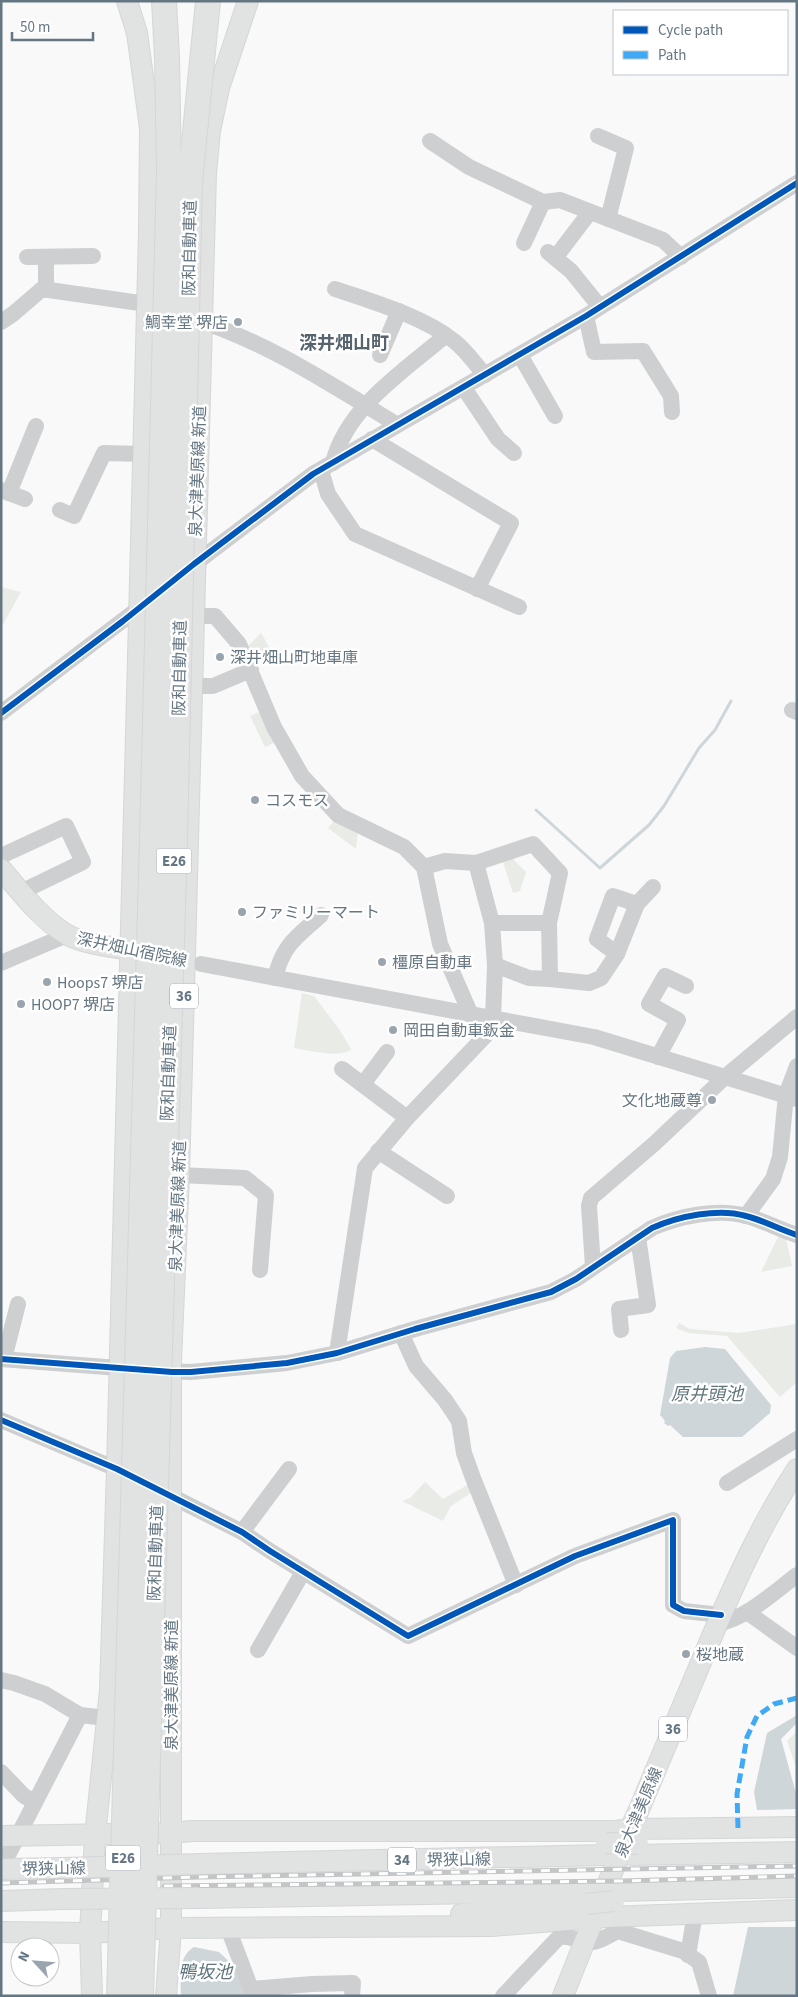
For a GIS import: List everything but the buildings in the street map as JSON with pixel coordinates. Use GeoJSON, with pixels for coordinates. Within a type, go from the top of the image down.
{"type":"FeatureCollection","features":[{"type":"Feature","properties":{"kind":"highway","name":"阪和自動車道"},"geometry":{"type":"LineString","coordinates":[[118,1996],[152,840],[169,171],[164,1]]}},
{"type":"Feature","properties":{"kind":"highway","name":"阪和自動車道"},"geometry":{"type":"LineString","coordinates":[[141,1996],[175,840],[190,182],[208,1]]}},
{"type":"Feature","properties":{"kind":"main road"},"geometry":{"type":"LineString","coordinates":[[92,1996],[90,1933],[95,1836],[110,1690],[132,950],[147,304],[150,128],[137,34],[127,1]]}},
{"type":"Feature","properties":{"kind":"main road","name":"泉大津美原線 新道"},"geometry":{"type":"LineString","coordinates":[[166,1996],[171,1928],[170,1496],[172,1372],[179,1175],[193,962],[192,686],[194,564],[206,173],[210,131],[220,88],[248,1]]}},
{"type":"Feature","properties":{"kind":"main road","name":"深井畑山宿院線"},"geometry":{"type":"LineString","coordinates":[[1,869],[41,914],[66,935],[82,941],[193,962]]}},
{"type":"Feature","properties":{"kind":"main road","name":"泉大津美原線"},"geometry":{"type":"LineString","coordinates":[[563,1996],[586,1942],[591,1905],[633,1843],[719,1620],[750,1549],[776,1501],[797,1468]]}},
{"type":"Feature","properties":{"kind":"main road"},"geometry":{"type":"LineString","coordinates":[[7,1849],[95,1836],[171,1834],[199,1830],[614,1831],[633,1843],[797,1826]]}},
{"type":"Feature","properties":{"kind":"main road"},"geometry":{"type":"LineString","coordinates":[[199,1830],[234,1838],[605,1849]]}},
{"type":"Feature","properties":{"kind":"main road","name":"堺狭山線"},"geometry":{"type":"LineString","coordinates":[[7,1849],[64,1868],[605,1849],[633,1843],[721,1853],[797,1852]]}},
{"type":"Feature","properties":{"kind":"main road","name":"堺狭山線"},"geometry":{"type":"LineString","coordinates":[[1,1901],[199,1898],[591,1905],[616,1896],[740,1888],[797,1887]]}},
{"type":"Feature","properties":{"kind":"main road"},"geometry":{"type":"LineString","coordinates":[[1,1932],[90,1933],[171,1928],[283,1927],[317,1920],[471,1914],[591,1905],[695,1913],[797,1910]]}},
{"type":"Feature","properties":{"kind":"street"},"geometry":{"type":"LineString","coordinates":[[598,136],[626,148],[608,219]]}},
{"type":"Feature","properties":{"kind":"street"},"geometry":{"type":"LineString","coordinates":[[430,141],[469,167],[543,202],[560,200],[663,240],[681,257]]}},
{"type":"Feature","properties":{"kind":"street"},"geometry":{"type":"LineString","coordinates":[[1,713],[313,474],[396,424],[464,388],[586,316],[797,183]]}},
{"type":"Feature","properties":{"kind":"street"},"geometry":{"type":"LineString","coordinates":[[524,244],[543,202]]}},
{"type":"Feature","properties":{"kind":"street"},"geometry":{"type":"LineString","coordinates":[[590,212],[552,255],[571,271],[600,307]]}},
{"type":"Feature","properties":{"kind":"street"},"geometry":{"type":"LineString","coordinates":[[27,257],[93,256]]}},
{"type":"Feature","properties":{"kind":"street"},"geometry":{"type":"LineString","coordinates":[[46,258],[46,290]]}},
{"type":"Feature","properties":{"kind":"street"},"geometry":{"type":"LineString","coordinates":[[1,322],[42,289],[147,304],[201,321],[260,344],[396,424]]}},
{"type":"Feature","properties":{"kind":"street"},"geometry":{"type":"LineString","coordinates":[[335,289],[399,311],[445,336],[455,342],[485,375]]}},
{"type":"Feature","properties":{"kind":"street"},"geometry":{"type":"LineString","coordinates":[[380,355],[399,311]]}},
{"type":"Feature","properties":{"kind":"street"},"geometry":{"type":"LineString","coordinates":[[586,316],[594,352],[644,352],[671,396],[672,412]]}},
{"type":"Feature","properties":{"kind":"street"},"geometry":{"type":"LineString","coordinates":[[445,336],[364,405],[346,428],[327,467],[328,494],[355,534],[519,607]]}},
{"type":"Feature","properties":{"kind":"street"},"geometry":{"type":"LineString","coordinates":[[520,354],[555,416]]}},
{"type":"Feature","properties":{"kind":"street"},"geometry":{"type":"LineString","coordinates":[[464,388],[498,439],[514,454]]}},
{"type":"Feature","properties":{"kind":"street"},"geometry":{"type":"LineString","coordinates":[[25,499],[5,491],[36,426]]}},
{"type":"Feature","properties":{"kind":"street"},"geometry":{"type":"LineString","coordinates":[[372,439],[511,523],[477,588]]}},
{"type":"Feature","properties":{"kind":"street"},"geometry":{"type":"LineString","coordinates":[[60,510],[74,516],[104,453],[143,454]]}},
{"type":"Feature","properties":{"kind":"street"},"geometry":{"type":"LineString","coordinates":[[194,616],[215,616],[239,644],[274,727],[302,776],[338,815],[404,847],[424,867],[440,944],[471,1014]]}},
{"type":"Feature","properties":{"kind":"street"},"geometry":{"type":"LineString","coordinates":[[192,686],[213,686],[251,670]]}},
{"type":"Feature","properties":{"kind":"street"},"geometry":{"type":"LineString","coordinates":[[1,856],[66,826],[83,862],[21,892]]}},
{"type":"Feature","properties":{"kind":"street"},"geometry":{"type":"LineString","coordinates":[[424,867],[446,861],[476,863],[533,844],[560,873],[549,923],[550,979]]}},
{"type":"Feature","properties":{"kind":"street"},"geometry":{"type":"LineString","coordinates":[[337,1353],[365,1168],[407,1118],[487,1034],[494,1019],[495,965],[492,922],[476,863]]}},
{"type":"Feature","properties":{"kind":"street"},"geometry":{"type":"LineString","coordinates":[[495,965],[529,978],[589,982],[601,978],[617,954],[637,904],[652,887]]}},
{"type":"Feature","properties":{"kind":"street"},"geometry":{"type":"LineString","coordinates":[[617,954],[597,939],[613,896],[637,904]]}},
{"type":"Feature","properties":{"kind":"street"},"geometry":{"type":"LineString","coordinates":[[274,978],[286,947],[320,915]]}},
{"type":"Feature","properties":{"kind":"street"},"geometry":{"type":"LineString","coordinates":[[492,922],[549,923]]}},
{"type":"Feature","properties":{"kind":"street"},"geometry":{"type":"LineString","coordinates":[[1,962],[66,935]]}},
{"type":"Feature","properties":{"kind":"street"},"geometry":{"type":"LineString","coordinates":[[193,962],[594,1037],[792,1097]]}},
{"type":"Feature","properties":{"kind":"street"},"geometry":{"type":"LineString","coordinates":[[658,1057],[678,1020],[649,1004],[665,976],[686,986]]}},
{"type":"Feature","properties":{"kind":"street"},"geometry":{"type":"LineString","coordinates":[[593,1267],[590,1198],[797,1017]]}},
{"type":"Feature","properties":{"kind":"street"},"geometry":{"type":"LineString","coordinates":[[363,1084],[387,1052]]}},
{"type":"Feature","properties":{"kind":"street"},"geometry":{"type":"LineString","coordinates":[[746,1216],[773,1179],[780,1156],[797,1066]]}},
{"type":"Feature","properties":{"kind":"street"},"geometry":{"type":"LineString","coordinates":[[342,1069],[407,1118]]}},
{"type":"Feature","properties":{"kind":"street"},"geometry":{"type":"LineString","coordinates":[[378,1151],[447,1196]]}},
{"type":"Feature","properties":{"kind":"street"},"geometry":{"type":"LineString","coordinates":[[179,1175],[245,1178],[266,1195],[260,1270]]}},
{"type":"Feature","properties":{"kind":"street"},"geometry":{"type":"LineString","coordinates":[[18,1304],[2,1359],[191,1372],[287,1363],[337,1353],[401,1333],[551,1292],[576,1279],[638,1237],[666,1222],[688,1216],[709,1213],[746,1216],[797,1235]]}},
{"type":"Feature","properties":{"kind":"street"},"geometry":{"type":"LineString","coordinates":[[621,1330],[619,1309],[648,1305],[638,1237]]}},
{"type":"Feature","properties":{"kind":"street"},"geometry":{"type":"LineString","coordinates":[[401,1333],[416,1366],[445,1400],[459,1421],[464,1453],[472,1478],[516,1585]]}},
{"type":"Feature","properties":{"kind":"street"},"geometry":{"type":"LineString","coordinates":[[1,1420],[117,1469],[242,1532],[302,1572],[408,1636],[575,1556],[673,1520],[673,1604],[684,1612],[731,1621],[747,1612],[797,1575]]}},
{"type":"Feature","properties":{"kind":"street"},"geometry":{"type":"LineString","coordinates":[[727,1483],[797,1439]]}},
{"type":"Feature","properties":{"kind":"street"},"geometry":{"type":"LineString","coordinates":[[242,1532],[288,1469]]}},
{"type":"Feature","properties":{"kind":"street"},"geometry":{"type":"LineString","coordinates":[[258,1650],[302,1572]]}},
{"type":"Feature","properties":{"kind":"street"},"geometry":{"type":"LineString","coordinates":[[747,1612],[797,1648]]}},
{"type":"Feature","properties":{"kind":"street"},"geometry":{"type":"LineString","coordinates":[[1,1680],[45,1694],[80,1715],[107,1718]]}},
{"type":"Feature","properties":{"kind":"street"},"geometry":{"type":"LineString","coordinates":[[7,1849],[35,1802],[80,1715]]}},
{"type":"Feature","properties":{"kind":"street"},"geometry":{"type":"LineString","coordinates":[[1,1772],[24,1796],[35,1802]]}},
{"type":"Feature","properties":{"kind":"street"},"geometry":{"type":"LineString","coordinates":[[688,1954],[695,1913]]}},
{"type":"Feature","properties":{"kind":"street"},"geometry":{"type":"LineString","coordinates":[[228,1928],[251,1988],[312,1984],[353,1984],[352,1996]]}},
{"type":"Feature","properties":{"kind":"street"},"geometry":{"type":"LineString","coordinates":[[503,1996],[559,1936],[567,1935],[586,1942],[593,1942],[618,1931],[688,1954],[699,1962],[709,1996]]}},
{"type":"Feature","properties":{"kind":"shaded area"},"geometry":{"type":"Polygon","coordinates":[[[1,587],[21,592],[1,628],[1,587]]]}},
{"type":"Feature","properties":{"kind":"shaded area"},"geometry":{"type":"Polygon","coordinates":[[[261,633],[272,652],[253,663],[246,648],[261,633]]]}},
{"type":"Feature","properties":{"kind":"shaded area"},"geometry":{"type":"Polygon","coordinates":[[[261,711],[276,742],[265,747],[250,716],[261,711]]]}},
{"type":"Feature","properties":{"kind":"shaded area"},"geometry":{"type":"Polygon","coordinates":[[[334,821],[358,833],[356,849],[328,828],[334,821]]]}},
{"type":"Feature","properties":{"kind":"shaded area"},"geometry":{"type":"Polygon","coordinates":[[[510,856],[526,872],[520,891],[513,893],[502,859],[510,856]]]}},
{"type":"Feature","properties":{"kind":"shaded area"},"geometry":{"type":"Polygon","coordinates":[[[302,993],[314,996],[339,1029],[351,1049],[347,1052],[333,1054],[294,1048],[302,993]]]}},
{"type":"Feature","properties":{"kind":"shaded area"},"geometry":{"type":"Polygon","coordinates":[[[778,1237],[786,1238],[792,1266],[761,1272],[778,1237]]]}},
{"type":"Feature","properties":{"kind":"shaded area"},"geometry":{"type":"Polygon","coordinates":[[[679,1323],[690,1329],[739,1333],[797,1324],[797,1382],[780,1397],[727,1336],[689,1333],[676,1328],[679,1323]]]}},
{"type":"Feature","properties":{"kind":"shaded area"},"geometry":{"type":"Polygon","coordinates":[[[425,1482],[443,1499],[469,1484],[472,1492],[451,1506],[443,1521],[402,1501],[410,1498],[425,1482]]]}},
{"type":"Feature","properties":{"kind":"shaded area"},"geometry":{"type":"Polygon","coordinates":[[[797,1731],[797,1770],[787,1741],[797,1731]]]}},
{"type":"Feature","properties":{"kind":"water","name":"原井頭池"},"geometry":{"type":"Polygon","coordinates":[[[705,1347],[725,1349],[771,1405],[770,1413],[742,1437],[683,1437],[670,1425],[668,1426],[664,1423],[665,1421],[660,1415],[670,1358],[676,1351],[705,1347]]]}},
{"type":"Feature","properties":{"kind":"water"},"geometry":{"type":"Polygon","coordinates":[[[797,1715],[797,1723],[781,1739],[797,1797],[797,1809],[757,1810],[754,1792],[767,1733],[797,1715]]]}},
{"type":"Feature","properties":{"kind":"water"},"geometry":{"type":"Polygon","coordinates":[[[748,1927],[797,1927],[797,1996],[733,1996],[748,1927]]]}},
{"type":"Feature","properties":{"kind":"water","name":"鴨坂池"},"geometry":{"type":"Polygon","coordinates":[[[194,1947],[219,1952],[239,1971],[251,1996],[181,1996],[182,1962],[194,1947]]]}},
{"type":"Feature","properties":{"kind":"waterway"},"geometry":{"type":"LineString","coordinates":[[536,810],[600,868],[649,825],[664,806],[699,748],[715,730],[731,701]]}},
{"type":"Feature","properties":{"kind":"railway"},"geometry":{"type":"LineString","coordinates":[[1,1883],[199,1877],[797,1866]]}},
{"type":"Feature","properties":{"kind":"railway"},"geometry":{"type":"LineString","coordinates":[[164,1886],[622,1881],[797,1876]]}},
{"type":"Feature","properties":{"kind":"marked path"},"geometry":{"type":"LineString","coordinates":[[738,1828],[737,1794],[747,1737],[757,1716],[774,1704],[797,1698]]}},
{"type":"Feature","properties":{"kind":"cycle path"},"geometry":{"type":"LineString","coordinates":[[1,713],[313,474],[586,316],[797,183]]}},
{"type":"Feature","properties":{"kind":"cycle path"},"geometry":{"type":"LineString","coordinates":[[1,1359],[172,1372],[287,1363],[337,1353],[415,1329],[551,1292],[576,1279],[652,1228],[674,1220],[699,1214],[735,1214],[752,1218],[797,1235]]}},
{"type":"Feature","properties":{"kind":"cycle path"},"geometry":{"type":"LineString","coordinates":[[1,1420],[117,1469],[242,1532],[408,1636],[575,1556],[673,1520],[673,1605],[684,1611],[721,1615]]}},
{"type":"Feature","properties":{"kind":"place","name":"鯛幸堂 堺店"},"geometry":{"type":"Point","coordinates":[238,322]}},
{"type":"Feature","properties":{"kind":"place","name":"深井畑山町地車庫"},"geometry":{"type":"Point","coordinates":[220,657]}},
{"type":"Feature","properties":{"kind":"place","name":"コスモス"},"geometry":{"type":"Point","coordinates":[255,800]}},
{"type":"Feature","properties":{"kind":"place","name":"ファミリーマート"},"geometry":{"type":"Point","coordinates":[242,912]}},
{"type":"Feature","properties":{"kind":"place","name":"橿原自動車"},"geometry":{"type":"Point","coordinates":[382,962]}},
{"type":"Feature","properties":{"kind":"place","name":"Hoops7 堺店"},"geometry":{"type":"Point","coordinates":[47,982]}},
{"type":"Feature","properties":{"kind":"place","name":"HOOP7 堺店"},"geometry":{"type":"Point","coordinates":[21,1004]}},
{"type":"Feature","properties":{"kind":"place","name":"岡田自動車鈑金"},"geometry":{"type":"Point","coordinates":[393,1030]}},
{"type":"Feature","properties":{"kind":"place","name":"文化地蔵尊"},"geometry":{"type":"Point","coordinates":[712,1100]}},
{"type":"Feature","properties":{"kind":"place","name":"桜地蔵"},"geometry":{"type":"Point","coordinates":[686,1654]}},
{"type":"Feature","properties":{"kind":"district","name":"深井畑山町"},"geometry":{"type":"Point","coordinates":[344,343]}}]}
